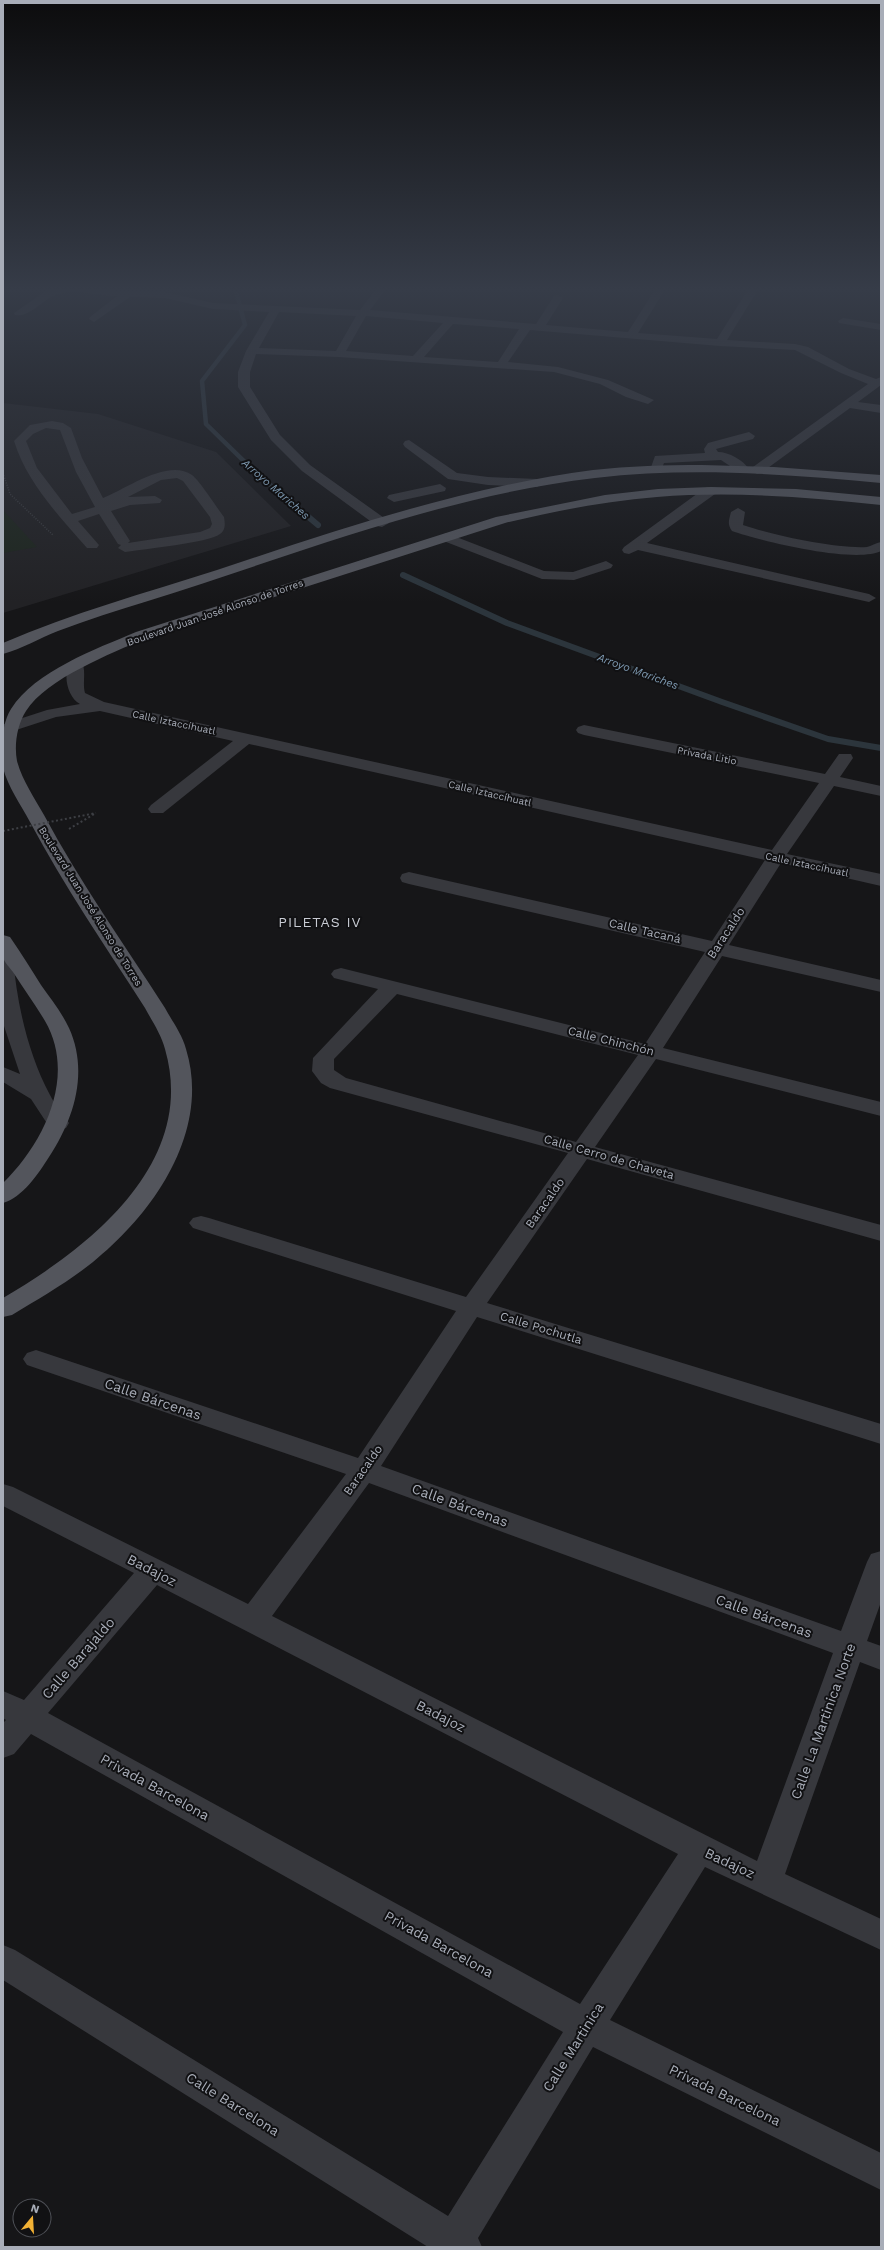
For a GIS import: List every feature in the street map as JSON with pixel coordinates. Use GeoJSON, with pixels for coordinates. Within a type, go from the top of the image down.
{"type":"FeatureCollection","features":[{"type":"Feature","properties":{"kind":"main road"},"geometry":{"type":"LineString","coordinates":[[3,649],[61,624],[382,523],[435,507],[537,483],[595,474],[656,470],[743,469],[881,479]]}},
{"type":"Feature","properties":{"kind":"main road"},"geometry":{"type":"LineString","coordinates":[[820,495],[831,493],[842,487],[840,480],[828,474]]}},
{"type":"Feature","properties":{"kind":"main road","name":"Boulevard Juan José Alonso de Torres"},"geometry":{"type":"LineString","coordinates":[[3,1309],[69,1268],[122,1220],[160,1168],[171,1145],[181,1110],[182,1096],[177,1053],[169,1034],[155,1008],[49,841],[20,787],[9,761],[10,728],[18,710],[28,698],[51,679],[76,664],[141,635],[501,520],[595,500],[710,490],[820,495],[881,501]]}},
{"type":"Feature","properties":{"kind":"main road"},"geometry":{"type":"LineString","coordinates":[[3,941],[60,1030],[67,1049],[69,1084],[65,1104],[58,1123],[42,1152],[28,1171],[3,1196]]}},
{"type":"Feature","properties":{"kind":"street"},"geometry":{"type":"LineString","coordinates":[[248,393],[275,437],[306,468],[382,523]]}},
{"type":"Feature","properties":{"kind":"street"},"geometry":{"type":"LineString","coordinates":[[629,393],[648,400]]}},
{"type":"Feature","properties":{"kind":"street"},"geometry":{"type":"LineString","coordinates":[[757,470],[863,393]]}},
{"type":"Feature","properties":{"kind":"street"},"geometry":{"type":"LineString","coordinates":[[848,404],[881,409]]}},
{"type":"Feature","properties":{"kind":"street"},"geometry":{"type":"LineString","coordinates":[[92,545],[98,530],[102,507],[88,486],[70,450],[65,428],[50,424],[36,426],[26,431],[15,441],[52,498],[69,519],[98,530],[124,544],[203,536],[216,531],[219,524],[217,517],[188,478],[179,474],[158,476],[102,507]]}},
{"type":"Feature","properties":{"kind":"street"},"geometry":{"type":"LineString","coordinates":[[713,456],[710,449],[712,446],[749,436]]}},
{"type":"Feature","properties":{"kind":"street"},"geometry":{"type":"LineString","coordinates":[[409,444],[453,476],[488,481],[537,483]]}},
{"type":"Feature","properties":{"kind":"street"},"geometry":{"type":"LineString","coordinates":[[656,470],[659,459],[713,456],[730,459],[743,469]]}},
{"type":"Feature","properties":{"kind":"street"},"geometry":{"type":"LineString","coordinates":[[394,498],[440,488]]}},
{"type":"Feature","properties":{"kind":"street"},"geometry":{"type":"LineString","coordinates":[[710,490],[631,549],[869,598]]}},
{"type":"Feature","properties":{"kind":"street"},"geometry":{"type":"LineString","coordinates":[[414,494],[435,507]]}},
{"type":"Feature","properties":{"kind":"street"},"geometry":{"type":"LineString","coordinates":[[69,519],[102,507],[135,500],[155,500]]}},
{"type":"Feature","properties":{"kind":"street"},"geometry":{"type":"LineString","coordinates":[[738,512],[735,523],[737,528],[758,535],[846,551],[871,551],[881,546]]}},
{"type":"Feature","properties":{"kind":"street"},"geometry":{"type":"LineString","coordinates":[[446,537],[542,575],[574,576],[606,565]]}},
{"type":"Feature","properties":{"kind":"street","name":"Calle Iztaccíhuatl"},"geometry":{"type":"LineString","coordinates":[[76,664],[75,691],[78,697],[85,702],[881,880]]}},
{"type":"Feature","properties":{"kind":"street","name":"Calle Iztaccíhuatl"},"geometry":{"type":"LineString","coordinates":[[10,728],[53,713],[100,706]]}},
{"type":"Feature","properties":{"kind":"street","name":"Privada Litio"},"geometry":{"type":"LineString","coordinates":[[584,730],[881,791]]}},
{"type":"Feature","properties":{"kind":"street"},"geometry":{"type":"LineString","coordinates":[[157,809],[247,738]]}},
{"type":"Feature","properties":{"kind":"street"},"geometry":{"type":"LineString","coordinates":[[830,780],[845,758]]}},
{"type":"Feature","properties":{"kind":"street","name":"Baracaldo"},"geometry":{"type":"LineString","coordinates":[[254,1620],[364,1470],[472,1306],[583,1150],[651,1050],[716,947],[830,780]]}},
{"type":"Feature","properties":{"kind":"street","name":"Calle Tacaná"},"geometry":{"type":"LineString","coordinates":[[409,878],[716,947],[881,986]]}},
{"type":"Feature","properties":{"kind":"street"},"geometry":{"type":"LineString","coordinates":[[3,958],[10,1015],[22,1054],[39,1095],[58,1123]]}},
{"type":"Feature","properties":{"kind":"street","name":"Calle Chinchón"},"geometry":{"type":"LineString","coordinates":[[341,974],[391,988],[651,1050],[881,1109]]}},
{"type":"Feature","properties":{"kind":"street","name":"Calle Cerro de Chaveta"},"geometry":{"type":"LineString","coordinates":[[391,988],[324,1058],[323,1071],[329,1078],[338,1083],[881,1233]]}},
{"type":"Feature","properties":{"kind":"street"},"geometry":{"type":"LineString","coordinates":[[5,1071],[39,1095]]}},
{"type":"Feature","properties":{"kind":"street","name":"Calle Pochutla"},"geometry":{"type":"LineString","coordinates":[[201,1223],[881,1434]]}},
{"type":"Feature","properties":{"kind":"street","name":"Calle Bárcenas"},"geometry":{"type":"LineString","coordinates":[[36,1359],[364,1470],[881,1658]]}},
{"type":"Feature","properties":{"kind":"street","name":"Badajoz"},"geometry":{"type":"LineString","coordinates":[[3,1494],[254,1620],[699,1849],[881,1935]]}},
{"type":"Feature","properties":{"kind":"street","name":"Calle La Martinica Norte"},"geometry":{"type":"LineString","coordinates":[[766,1880],[881,1562]]}},
{"type":"Feature","properties":{"kind":"street","name":"Calle Barajaldo"},"geometry":{"type":"LineString","coordinates":[[3,1745],[16,1710],[153,1570]]}},
{"type":"Feature","properties":{"kind":"street","name":"Privada Barcelona"},"geometry":{"type":"LineString","coordinates":[[16,1710],[586,2026],[881,2172]]}},
{"type":"Feature","properties":{"kind":"street","name":"Calle Martinica"},"geometry":{"type":"LineString","coordinates":[[456,2245],[586,2026],[699,1849]]}},
{"type":"Feature","properties":{"kind":"street","name":"Calle Barcelona"},"geometry":{"type":"LineString","coordinates":[[3,1961],[456,2245]]}},
{"type":"Feature","properties":{"kind":"path"},"geometry":{"type":"LineString","coordinates":[[3,831],[96,813],[49,841]]}},
{"type":"Feature","properties":{"kind":"shaded area"},"geometry":{"type":"Polygon","coordinates":[[[3,403],[98,414],[216,452],[291,526],[3,613],[3,403]]]}},
{"type":"Feature","properties":{"kind":"shaded area"},"geometry":{"type":"Polygon","coordinates":[[[3,510],[37,547],[3,553],[3,510]]]}},
{"type":"Feature","properties":{"kind":"waterway","name":"Arroyo Mariches"},"geometry":{"type":"LineString","coordinates":[[203,393],[206,424],[257,474],[293,504]]}},
{"type":"Feature","properties":{"kind":"waterway","name":"Arroyo Mariches"},"geometry":{"type":"LineString","coordinates":[[292,503],[318,525]]}},
{"type":"Feature","properties":{"kind":"waterway","name":"Arroyo Mariches"},"geometry":{"type":"LineString","coordinates":[[403,575],[507,623],[722,702],[828,739],[881,748]]}},
{"type":"Feature","properties":{"kind":"district","name":"PILETAS IV"},"geometry":{"type":"Point","coordinates":[320,922]}}]}
